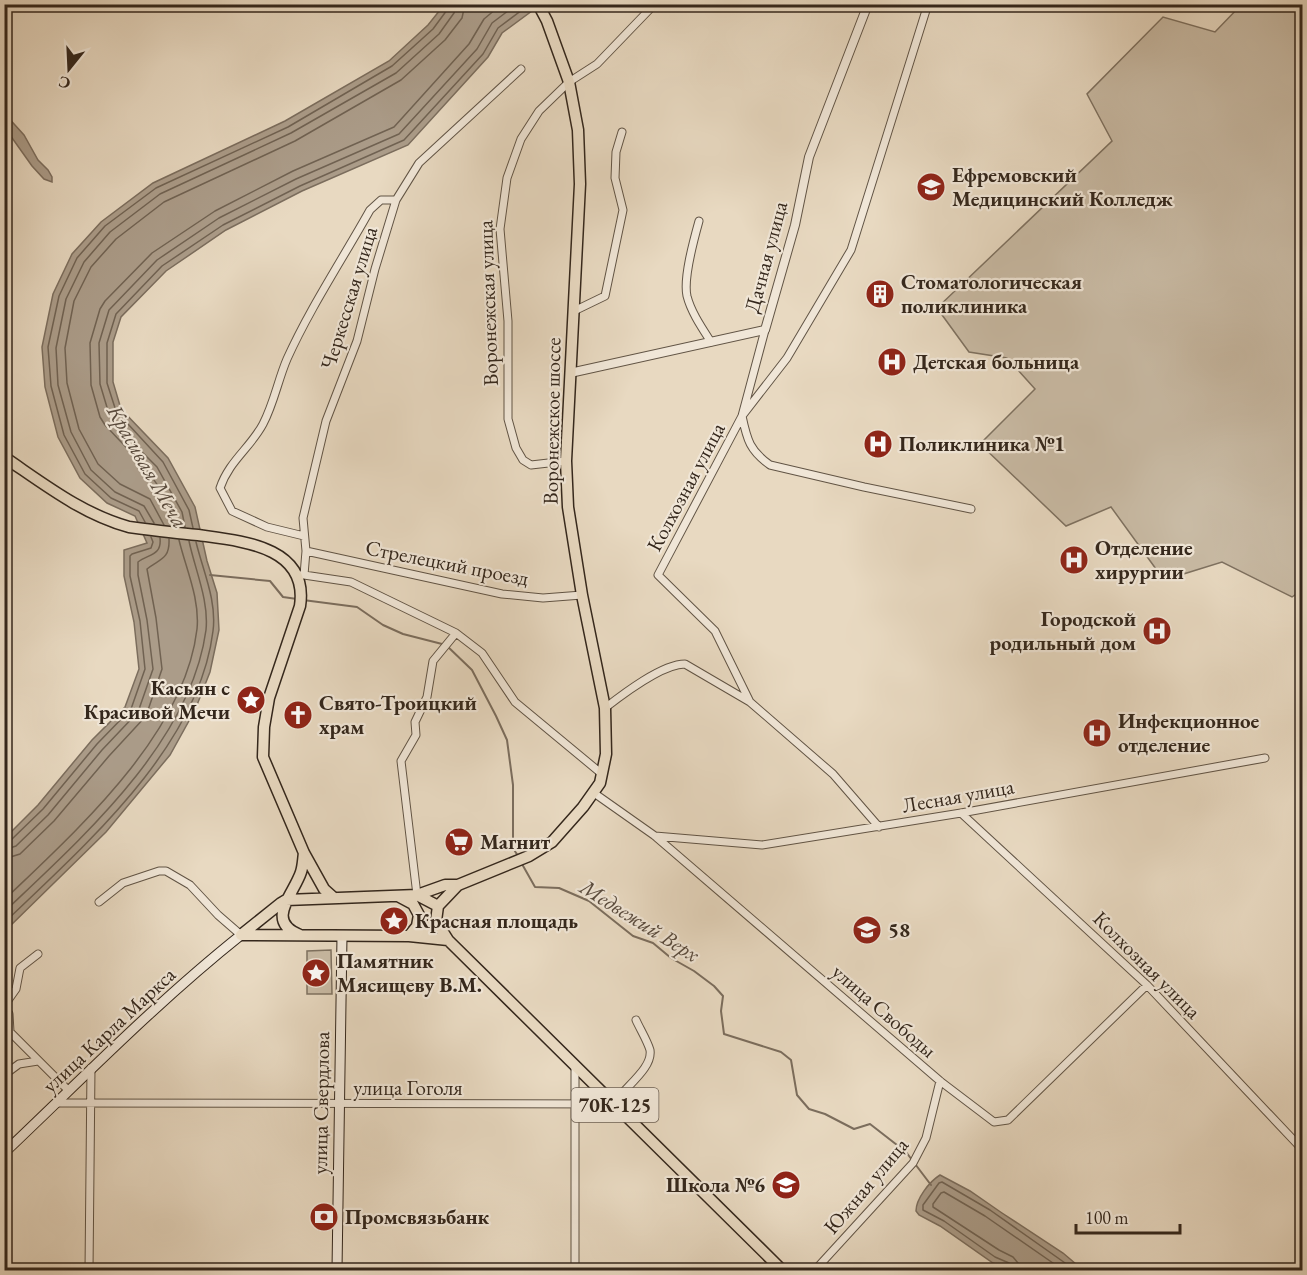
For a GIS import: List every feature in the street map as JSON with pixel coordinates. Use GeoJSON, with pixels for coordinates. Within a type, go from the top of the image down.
{"type":"FeatureCollection","features":[{"type":"Feature","properties":{"kind":"main road","name":"Воронежское шоссе"},"geometry":{"type":"LineString","coordinates":[[459,884],[529,856],[552,842],[600,783],[607,737],[605,708],[582,594],[568,507],[566,461],[580,184],[578,130],[569,82],[547,21],[538,4]]}},
{"type":"Feature","properties":{"kind":"main road"},"geometry":{"type":"LineString","coordinates":[[4,457],[71,502],[98,517],[129,527],[245,542],[274,552],[285,559],[301,575],[300,606],[270,698],[264,727],[263,757],[304,853],[324,888],[334,898]]}},
{"type":"Feature","properties":{"kind":"main road"},"geometry":{"type":"LineString","coordinates":[[304,853],[301,874],[286,900],[282,914],[285,925],[304,936]]}},
{"type":"Feature","properties":{"kind":"main road"},"geometry":{"type":"LineString","coordinates":[[241,935],[286,900],[417,895],[445,885],[459,884]]}},
{"type":"Feature","properties":{"kind":"main road"},"geometry":{"type":"LineString","coordinates":[[448,940],[436,921],[438,906],[459,884]]}},
{"type":"Feature","properties":{"kind":"main road"},"geometry":{"type":"LineString","coordinates":[[417,895],[438,906]]}},
{"type":"Feature","properties":{"kind":"main road"},"geometry":{"type":"LineString","coordinates":[[398,896],[412,904],[419,915],[417,926],[409,936]]}},
{"type":"Feature","properties":{"kind":"main road"},"geometry":{"type":"LineString","coordinates":[[409,936],[422,931],[436,921]]}},
{"type":"Feature","properties":{"kind":"main road"},"geometry":{"type":"LineString","coordinates":[[241,935],[409,936],[448,940]]}},
{"type":"Feature","properties":{"kind":"main road","name":"улица Карла Маркса"},"geometry":{"type":"LineString","coordinates":[[4,1153],[91,1068],[241,935]]}},
{"type":"Feature","properties":{"kind":"main road","name":"улица Свердлова"},"geometry":{"type":"LineString","coordinates":[[337,1270],[342,936]]}},
{"type":"Feature","properties":{"kind":"main road","name":"70К-125"},"geometry":{"type":"LineString","coordinates":[[448,940],[782,1270]]}},
{"type":"Feature","properties":{"kind":"street"},"geometry":{"type":"LineString","coordinates":[[569,82],[597,64],[649,10],[651,4]]}},
{"type":"Feature","properties":{"kind":"street","name":"Дачная улица"},"geometry":{"type":"LineString","coordinates":[[570,373],[765,330],[795,225],[809,157],[868,4]]}},
{"type":"Feature","properties":{"kind":"street"},"geometry":{"type":"LineString","coordinates":[[928,4],[851,250],[787,358],[742,416],[747,440],[758,456],[770,465],[971,509]]}},
{"type":"Feature","properties":{"kind":"street","name":"Черкесская улица"},"geometry":{"type":"LineString","coordinates":[[301,575],[306,551],[303,518],[326,421],[357,341],[375,268],[396,200],[419,164],[521,69]]}},
{"type":"Feature","properties":{"kind":"street","name":"Воронежская улица"},"geometry":{"type":"LineString","coordinates":[[566,461],[531,465],[523,460],[516,448],[508,419],[508,321],[500,229],[507,178],[521,139],[539,111],[569,82]]}},
{"type":"Feature","properties":{"kind":"street"},"geometry":{"type":"LineString","coordinates":[[573,311],[605,296],[623,210],[615,178],[616,152],[622,132]]}},
{"type":"Feature","properties":{"kind":"street"},"geometry":{"type":"LineString","coordinates":[[304,536],[267,527],[232,512],[220,488],[225,472],[262,427],[273,403],[286,360],[370,210],[381,200],[396,200]]}},
{"type":"Feature","properties":{"kind":"street"},"geometry":{"type":"LineString","coordinates":[[699,221],[689,261],[686,294],[694,314],[711,342]]}},
{"type":"Feature","properties":{"kind":"street","name":"Колхозная улица"},"geometry":{"type":"LineString","coordinates":[[765,330],[742,416],[658,575],[715,631],[750,702],[833,774],[879,827]]}},
{"type":"Feature","properties":{"kind":"street","name":"Стрелецкий проезд"},"geometry":{"type":"LineString","coordinates":[[306,551],[502,594],[543,598],[582,594]]}},
{"type":"Feature","properties":{"kind":"street"},"geometry":{"type":"LineString","coordinates":[[301,575],[351,582],[456,633],[482,653],[515,702],[602,774]]}},
{"type":"Feature","properties":{"kind":"street"},"geometry":{"type":"LineString","coordinates":[[417,895],[401,761],[416,735],[417,713],[427,697],[433,661],[456,633]]}},
{"type":"Feature","properties":{"kind":"street"},"geometry":{"type":"LineString","coordinates":[[605,708],[627,690],[675,664],[685,664],[750,702]]}},
{"type":"Feature","properties":{"kind":"street","name":"Лесная улица"},"geometry":{"type":"LineString","coordinates":[[655,836],[762,845],[961,813],[1265,758]]}},
{"type":"Feature","properties":{"kind":"street","name":"улица Свободы"},"geometry":{"type":"LineString","coordinates":[[594,793],[655,836],[940,1081],[994,1122],[1008,1120],[1147,986]]}},
{"type":"Feature","properties":{"kind":"street","name":"Колхозная улица"},"geometry":{"type":"LineString","coordinates":[[961,813],[1147,986],[1302,1149]]}},
{"type":"Feature","properties":{"kind":"street"},"geometry":{"type":"LineString","coordinates":[[99,902],[123,883],[159,871],[166,871],[190,885],[218,915],[241,935]]}},
{"type":"Feature","properties":{"kind":"street"},"geometry":{"type":"LineString","coordinates":[[4,1006],[16,989],[20,968],[38,954]]}},
{"type":"Feature","properties":{"kind":"street"},"geometry":{"type":"LineString","coordinates":[[4,1014],[9,1014],[10,1032],[68,1090]]}},
{"type":"Feature","properties":{"kind":"street"},"geometry":{"type":"LineString","coordinates":[[614,1104],[620,1094],[648,1066],[650,1052],[636,1020]]}},
{"type":"Feature","properties":{"kind":"street"},"geometry":{"type":"LineString","coordinates":[[4,1075],[20,1065],[38,1061]]}},
{"type":"Feature","properties":{"kind":"street"},"geometry":{"type":"LineString","coordinates":[[89,1270],[91,1068]]}},
{"type":"Feature","properties":{"kind":"street"},"geometry":{"type":"LineString","coordinates":[[575,1068],[575,1270]]}},
{"type":"Feature","properties":{"kind":"street","name":"Южная улица"},"geometry":{"type":"LineString","coordinates":[[816,1270],[913,1163],[926,1138],[940,1081]]}},
{"type":"Feature","properties":{"kind":"street","name":"улица Гоголя"},"geometry":{"type":"LineString","coordinates":[[57,1103],[614,1104]]}},
{"type":"Feature","properties":{"kind":"shaded area"},"geometry":{"type":"Polygon","coordinates":[[[1241,5],[1302,5],[1302,590],[1292,597],[1222,562],[1164,580],[1111,507],[1066,526],[980,444],[1035,389],[1007,358],[969,352],[937,308],[1112,141],[1087,94],[1163,17],[1215,32],[1241,5]]]}},
{"type":"Feature","properties":{"kind":"shaded area"},"geometry":{"type":"Polygon","coordinates":[[[331,950],[332,994],[307,994],[307,951],[331,950]]]}},
{"type":"Feature","properties":{"kind":"water","name":"Красивая Меча"},"geometry":{"type":"Polygon","coordinates":[[[444,5],[540,5],[502,33],[488,57],[408,145],[302,191],[226,230],[166,271],[121,317],[113,342],[113,382],[121,409],[168,458],[195,507],[217,593],[219,630],[210,672],[195,710],[170,755],[106,832],[5,931],[5,838],[38,805],[92,740],[125,707],[139,669],[134,622],[124,576],[124,550],[147,543],[135,516],[107,503],[80,478],[58,437],[45,387],[42,347],[53,294],[72,254],[101,222],[153,183],[285,121],[389,61],[428,25],[444,5]]]}},
{"type":"Feature","properties":{"kind":"water"},"geometry":{"type":"Polygon","coordinates":[[[5,114],[24,135],[38,160],[48,170],[52,182],[44,179],[32,166],[5,128],[5,114]]]}},
{"type":"Feature","properties":{"kind":"water"},"geometry":{"type":"Polygon","coordinates":[[[940,1175],[970,1191],[1063,1253],[1083,1270],[1012,1270],[993,1263],[940,1226],[919,1215],[916,1211],[921,1196],[940,1175]]]}},
{"type":"Feature","properties":{"kind":"waterway","name":"Медвежий Верх"},"geometry":{"type":"LineString","coordinates":[[210,575],[270,581],[283,597],[297,599]]}},
{"type":"Feature","properties":{"kind":"waterway","name":"Медвежий Верх"},"geometry":{"type":"LineString","coordinates":[[303,600],[357,607],[383,625],[403,634],[446,645],[472,670],[507,740],[513,785],[513,848],[518,856]]}},
{"type":"Feature","properties":{"kind":"waterway","name":"Медвежий Верх"},"geometry":{"type":"LineString","coordinates":[[522,864],[535,887],[559,888],[589,901],[633,936],[653,943],[671,958],[714,986],[723,996],[721,1011],[724,1034],[781,1052],[791,1060],[797,1095],[809,1109],[825,1114],[854,1129],[870,1124],[906,1152],[931,1185]]}},
{"type":"Feature","properties":{"kind":"place","name":"Ефремовский Медицинский Колледж"},"geometry":{"type":"Point","coordinates":[931,187]}},
{"type":"Feature","properties":{"kind":"place","name":"Стоматологическая поликлиника"},"geometry":{"type":"Point","coordinates":[880,294]}},
{"type":"Feature","properties":{"kind":"place","name":"Детская больница"},"geometry":{"type":"Point","coordinates":[892,362]}},
{"type":"Feature","properties":{"kind":"place","name":"Поликлиника №1"},"geometry":{"type":"Point","coordinates":[878,444]}},
{"type":"Feature","properties":{"kind":"place","name":"Отделение хирургии"},"geometry":{"type":"Point","coordinates":[1074,560]}},
{"type":"Feature","properties":{"kind":"place","name":"Городской родильный дом"},"geometry":{"type":"Point","coordinates":[1157,631]}},
{"type":"Feature","properties":{"kind":"place","name":"Касьян с Красивой Мечи"},"geometry":{"type":"Point","coordinates":[251,700]}},
{"type":"Feature","properties":{"kind":"place","name":"Свято-Троицкий храм"},"geometry":{"type":"Point","coordinates":[298,715]}},
{"type":"Feature","properties":{"kind":"place","name":"Инфекционное отделение"},"geometry":{"type":"Point","coordinates":[1097,733]}},
{"type":"Feature","properties":{"kind":"place","name":"Магнит"},"geometry":{"type":"Point","coordinates":[459,842]}},
{"type":"Feature","properties":{"kind":"place","name":"Красная площадь"},"geometry":{"type":"Point","coordinates":[394,921]}},
{"type":"Feature","properties":{"kind":"place","name":"58"},"geometry":{"type":"Point","coordinates":[867,930]}},
{"type":"Feature","properties":{"kind":"place","name":"Памятник Мясищеву В.М."},"geometry":{"type":"Point","coordinates":[316,973]}},
{"type":"Feature","properties":{"kind":"place","name":"Школа №6"},"geometry":{"type":"Point","coordinates":[786,1185]}},
{"type":"Feature","properties":{"kind":"place","name":"Промсвязьбанк"},"geometry":{"type":"Point","coordinates":[324,1217]}}]}
